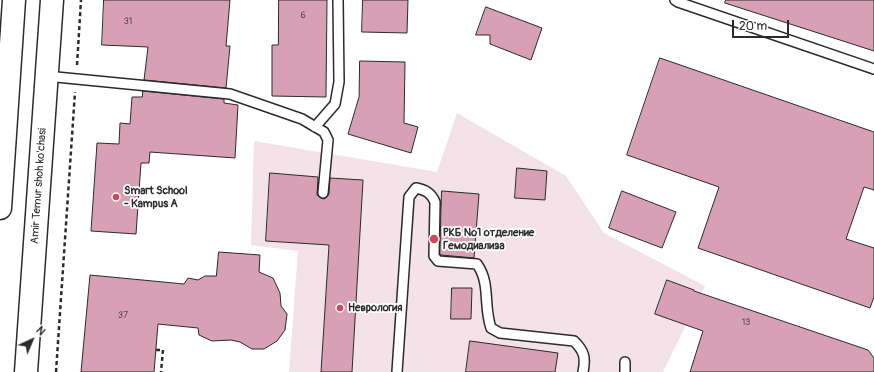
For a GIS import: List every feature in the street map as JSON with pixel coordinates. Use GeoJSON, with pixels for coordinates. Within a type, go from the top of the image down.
{"type":"FeatureCollection","features":[{"type":"Feature","properties":{"kind":"main road","name":"Amir Temur shoh ko'chasi"},"geometry":{"type":"LineString","coordinates":[[26,372],[52,0]]}},
{"type":"Feature","properties":{"kind":"main road"},"geometry":{"type":"LineString","coordinates":[[0,208],[4,89],[12,9]]}},
{"type":"Feature","properties":{"kind":"lane"},"geometry":{"type":"LineString","coordinates":[[315,127],[335,104],[339,82],[338,0]]}},
{"type":"Feature","properties":{"kind":"lane"},"geometry":{"type":"LineString","coordinates":[[675,0],[874,69]]}},
{"type":"Feature","properties":{"kind":"lane"},"geometry":{"type":"LineString","coordinates":[[46,76],[230,94],[302,119],[324,132],[328,140],[323,193]]}},
{"type":"Feature","properties":{"kind":"lane"},"geometry":{"type":"LineString","coordinates":[[397,372],[409,197],[416,188],[426,190],[432,195],[435,202],[434,256],[438,261],[477,264],[482,272],[485,279],[488,319],[491,328],[500,333],[574,341],[582,349],[585,364],[583,372]]}},
{"type":"Feature","properties":{"kind":"lane"},"geometry":{"type":"LineString","coordinates":[[625,362],[625,372]]}},
{"type":"Feature","properties":{"kind":"path"},"geometry":{"type":"LineString","coordinates":[[77,71],[82,0]]}},
{"type":"Feature","properties":{"kind":"path"},"geometry":{"type":"LineString","coordinates":[[56,372],[76,87]]}},
{"type":"Feature","properties":{"kind":"path"},"geometry":{"type":"LineString","coordinates":[[156,350],[163,350],[161,372]]}},
{"type":"Feature","properties":{"kind":"shaded area","name":"РКБ №1 отделение Гемодиализа"},"geometry":{"type":"Polygon","coordinates":[[[457,113],[566,176],[604,233],[705,286],[663,372],[289,372],[298,251],[251,245],[254,141],[437,172],[457,113]]]}},
{"type":"Feature","properties":{"kind":"building"},"geometry":{"type":"Polygon","coordinates":[[[104,0],[230,0],[226,46],[230,46],[226,88],[144,80],[148,47],[102,45],[104,0]]]}},
{"type":"Feature","properties":{"kind":"building"},"geometry":{"type":"Polygon","coordinates":[[[279,0],[327,0],[326,97],[272,96],[272,45],[278,45],[279,0]]]}},
{"type":"Feature","properties":{"kind":"building"},"geometry":{"type":"Polygon","coordinates":[[[363,0],[408,0],[407,33],[362,32],[363,0]]]}},
{"type":"Feature","properties":{"kind":"building"},"geometry":{"type":"Polygon","coordinates":[[[726,0],[874,0],[874,51],[725,3],[726,0]]]}},
{"type":"Feature","properties":{"kind":"building"},"geometry":{"type":"Polygon","coordinates":[[[486,7],[542,28],[531,60],[490,44],[490,35],[476,35],[486,7]]]}},
{"type":"Feature","properties":{"kind":"building"},"geometry":{"type":"Polygon","coordinates":[[[660,58],[874,132],[874,190],[864,187],[846,239],[874,248],[874,297],[870,308],[698,248],[719,187],[627,155],[660,58]]]}},
{"type":"Feature","properties":{"kind":"building"},"geometry":{"type":"Polygon","coordinates":[[[360,61],[405,62],[404,123],[418,127],[411,153],[348,134],[359,97],[360,61]]]}},
{"type":"Feature","properties":{"kind":"building","name":"Smart School - Kampus A"},"geometry":{"type":"Polygon","coordinates":[[[143,91],[224,99],[224,103],[238,105],[235,158],[150,152],[149,163],[141,163],[136,234],[91,231],[97,143],[119,144],[120,123],[130,124],[132,97],[142,97],[143,91]]]}},
{"type":"Feature","properties":{"kind":"building"},"geometry":{"type":"Polygon","coordinates":[[[517,168],[547,171],[545,200],[515,198],[517,168]]]}},
{"type":"Feature","properties":{"kind":"building","name":"Неврология"},"geometry":{"type":"Polygon","coordinates":[[[270,173],[318,177],[317,195],[323,199],[329,194],[330,178],[363,180],[352,372],[321,372],[329,245],[266,241],[270,173]]]}},
{"type":"Feature","properties":{"kind":"building"},"geometry":{"type":"Polygon","coordinates":[[[442,191],[479,194],[474,258],[440,254],[442,191]]]}},
{"type":"Feature","properties":{"kind":"building"},"geometry":{"type":"Polygon","coordinates":[[[622,191],[676,212],[662,248],[609,228],[622,191]]]}},
{"type":"Feature","properties":{"kind":"building"},"geometry":{"type":"Polygon","coordinates":[[[219,252],[260,255],[259,272],[273,278],[280,293],[281,306],[287,314],[285,330],[277,341],[264,349],[252,349],[240,342],[231,340],[212,341],[199,335],[198,328],[158,324],[154,372],[81,372],[90,275],[184,284],[188,278],[198,280],[205,276],[216,276],[219,252]]]}},
{"type":"Feature","properties":{"kind":"building"},"geometry":{"type":"Polygon","coordinates":[[[667,280],[694,291],[868,350],[874,358],[874,372],[690,372],[703,331],[655,314],[667,280]]]}},
{"type":"Feature","properties":{"kind":"building"},"geometry":{"type":"Polygon","coordinates":[[[452,288],[472,288],[471,319],[451,319],[452,288]]]}},
{"type":"Feature","properties":{"kind":"building"},"geometry":{"type":"Polygon","coordinates":[[[470,341],[558,353],[555,372],[466,372],[470,341]]]}},
{"type":"Feature","properties":{"kind":"place","name":"Smart School - Kampus A"},"geometry":{"type":"Point","coordinates":[116,197]}},
{"type":"Feature","properties":{"kind":"place","name":"РКБ №1 отделение Гемодиализа"},"geometry":{"type":"Point","coordinates":[434,239]}},
{"type":"Feature","properties":{"kind":"place","name":"Неврология"},"geometry":{"type":"Point","coordinates":[340,308]}}]}
